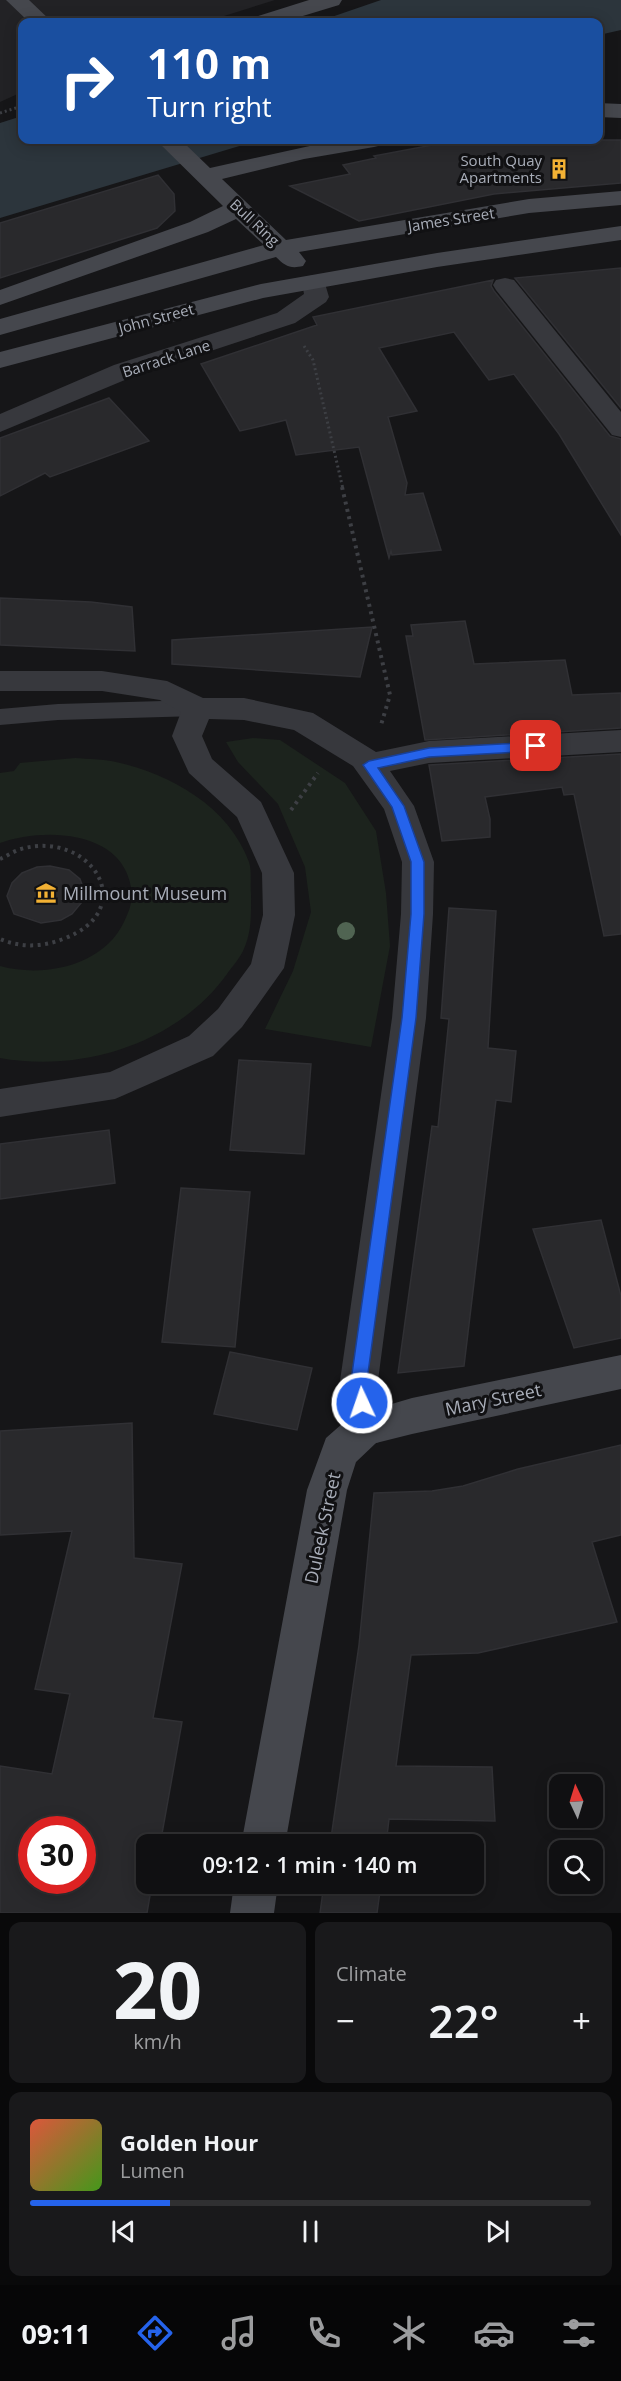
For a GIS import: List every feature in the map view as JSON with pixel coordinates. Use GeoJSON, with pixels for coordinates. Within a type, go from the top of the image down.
{"type":"FeatureCollection","features":[{"type":"Feature","properties":{"kind":"main road"},"geometry":{"type":"LineString","coordinates":[[17,0],[37,18]]}},
{"type":"Feature","properties":{"kind":"main road"},"geometry":{"type":"LineString","coordinates":[[275,18],[331,0]]}},
{"type":"Feature","properties":{"kind":"main road"},"geometry":{"type":"LineString","coordinates":[[603,110],[621,111]]}},
{"type":"Feature","properties":{"kind":"main road","name":"Bull Ring"},"geometry":{"type":"LineString","coordinates":[[172,144],[282,248],[314,282]]}},
{"type":"Feature","properties":{"kind":"main road"},"geometry":{"type":"LineString","coordinates":[[200,170],[351,144]]}},
{"type":"Feature","properties":{"kind":"main road","name":"James Street"},"geometry":{"type":"LineString","coordinates":[[282,248],[528,206],[621,198]]}},
{"type":"Feature","properties":{"kind":"main road"},"geometry":{"type":"LineString","coordinates":[[0,298],[199,227],[239,208]]}},
{"type":"Feature","properties":{"kind":"main road"},"geometry":{"type":"LineString","coordinates":[[314,282],[437,260],[621,233]]}},
{"type":"Feature","properties":{"kind":"main road","name":"John Street"},"geometry":{"type":"LineString","coordinates":[[0,327],[282,248]]}},
{"type":"Feature","properties":{"kind":"main road","name":"John Street"},"geometry":{"type":"LineString","coordinates":[[0,360],[261,291],[314,282]]}},
{"type":"Feature","properties":{"kind":"main road","name":"Mary Street"},"geometry":{"type":"LineString","coordinates":[[365,1430],[412,1416],[621,1372]]}},
{"type":"Feature","properties":{"kind":"main road","name":"Duleek Street"},"geometry":{"type":"LineString","coordinates":[[265,1834],[327,1490],[340,1451],[365,1430]]}},
{"type":"Feature","properties":{"kind":"main road"},"geometry":{"type":"LineString","coordinates":[[252,1913],[255,1894]]}},
{"type":"Feature","properties":{"kind":"street","name":"Barrack Lane"},"geometry":{"type":"LineString","coordinates":[[0,424],[123,371],[286,318],[317,297],[314,282]]}},
{"type":"Feature","properties":{"kind":"street"},"geometry":{"type":"LineString","coordinates":[[505,285],[621,429]]}},
{"type":"Feature","properties":{"kind":"street"},"geometry":{"type":"LineString","coordinates":[[0,681],[102,681],[167,692],[198,708],[244,709],[302,721],[364,758],[398,806],[418,862],[417,914],[409,1018],[358,1388],[365,1430]]}},
{"type":"Feature","properties":{"kind":"street"},"geometry":{"type":"LineString","coordinates":[[0,1103],[115,1085],[201,1046],[230,1018],[267,968],[279,915],[278,873],[250,810],[200,765],[187,736],[198,708]]}},
{"type":"Feature","properties":{"kind":"street"},"geometry":{"type":"LineString","coordinates":[[369,765],[429,752],[621,741]]}},
{"type":"Feature","properties":{"kind":"lane"},"geometry":{"type":"LineString","coordinates":[[0,717],[58,712],[198,708]]}},
{"type":"Feature","properties":{"kind":"path"},"geometry":{"type":"LineString","coordinates":[[0,113],[18,107]]}},
{"type":"Feature","properties":{"kind":"path"},"geometry":{"type":"LineString","coordinates":[[286,318],[313,360],[390,695],[369,765]]}},
{"type":"Feature","properties":{"kind":"path"},"geometry":{"type":"LineString","coordinates":[[266,845],[322,767]]}},
{"type":"Feature","properties":{"kind":"path"},"geometry":{"type":"LineString","coordinates":[[0,859],[23,849],[53,846],[74,852],[88,859],[102,876],[106,894],[101,911],[87,928],[65,941],[44,946],[20,945],[0,939]]}},
{"type":"Feature","properties":{"kind":"shaded area"},"geometry":{"type":"Polygon","coordinates":[[[0,0],[275,0],[218,18],[18,18],[18,94],[0,102],[0,0]]]}},
{"type":"Feature","properties":{"kind":"shaded area"},"geometry":{"type":"Polygon","coordinates":[[[381,0],[621,0],[621,30],[603,34],[603,18],[329,18],[381,0]]]}},
{"type":"Feature","properties":{"kind":"shaded area"},"geometry":{"type":"Polygon","coordinates":[[[18,117],[18,144],[246,144],[0,218],[0,123],[18,117]]]}},
{"type":"Feature","properties":{"kind":"shaded area"},"geometry":{"type":"Polygon","coordinates":[[[253,738],[280,740],[345,783],[376,831],[386,893],[390,946],[371,1047],[265,1029],[293,971],[311,912],[305,867],[278,804],[238,762],[226,742],[253,738]]]}},
{"type":"Feature","properties":{"kind":"shaded area"},"geometry":{"type":"Polygon","coordinates":[[[75,758],[116,762],[137,767],[177,784],[213,809],[240,842],[249,862],[251,909],[248,937],[240,957],[207,998],[182,1018],[155,1035],[126,1048],[63,1061],[31,1062],[0,1058],[0,966],[17,969],[53,969],[87,958],[102,949],[114,937],[131,905],[131,887],[124,868],[112,854],[96,844],[57,835],[37,835],[0,843],[0,773],[14,771],[20,763],[75,758]]]}},
{"type":"Feature","properties":{"kind":"building"},"geometry":{"type":"Polygon","coordinates":[[[603,140],[621,140],[621,183],[494,194],[359,221],[290,186],[350,174],[343,165],[376,158],[374,156],[438,144],[603,144],[603,140]]]}},
{"type":"Feature","properties":{"kind":"building"},"geometry":{"type":"Polygon","coordinates":[[[158,175],[174,194],[175,211],[157,228],[0,278],[0,223],[158,175]]]}},
{"type":"Feature","properties":{"kind":"building"},"geometry":{"type":"Polygon","coordinates":[[[621,268],[621,408],[515,278],[621,268]]]}},
{"type":"Feature","properties":{"kind":"building"},"geometry":{"type":"Polygon","coordinates":[[[493,280],[491,286],[494,291],[610,436],[621,439],[621,535],[559,434],[514,374],[489,380],[454,332],[379,348],[417,411],[388,417],[407,483],[405,495],[423,493],[441,550],[392,555],[391,551],[389,558],[359,447],[296,455],[286,420],[240,431],[201,364],[317,325],[313,317],[493,280]]]}},
{"type":"Feature","properties":{"kind":"building"},"geometry":{"type":"Polygon","coordinates":[[[109,398],[149,441],[50,477],[45,473],[0,496],[0,438],[109,398]]]}},
{"type":"Feature","properties":{"kind":"building"},"geometry":{"type":"Polygon","coordinates":[[[0,598],[91,602],[132,607],[135,651],[0,645],[0,598]]]}},
{"type":"Feature","properties":{"kind":"building"},"geometry":{"type":"Polygon","coordinates":[[[465,621],[474,664],[565,660],[572,695],[621,693],[621,728],[425,740],[406,636],[413,636],[411,625],[465,621]]]}},
{"type":"Feature","properties":{"kind":"building"},"geometry":{"type":"Polygon","coordinates":[[[372,627],[360,677],[172,664],[172,640],[372,627]]]}},
{"type":"Feature","properties":{"kind":"building"},"geometry":{"type":"Polygon","coordinates":[[[621,754],[621,934],[604,936],[574,794],[564,795],[562,787],[485,797],[490,819],[490,837],[442,841],[429,765],[621,754]]]}},
{"type":"Feature","properties":{"kind":"building","name":"Millmount Museum"},"geometry":{"type":"Polygon","coordinates":[[[50,866],[69,870],[80,879],[84,890],[82,902],[72,914],[61,920],[41,923],[14,914],[7,896],[12,883],[22,873],[37,867],[50,866]]]}},
{"type":"Feature","properties":{"kind":"building"},"geometry":{"type":"Polygon","coordinates":[[[449,908],[496,911],[488,1048],[516,1051],[511,1102],[496,1100],[464,1366],[398,1373],[432,1126],[438,1127],[449,1019],[441,1018],[449,908]]]}},
{"type":"Feature","properties":{"kind":"building"},"geometry":{"type":"Polygon","coordinates":[[[239,1060],[311,1064],[304,1154],[230,1150],[239,1060]]]}},
{"type":"Feature","properties":{"kind":"building"},"geometry":{"type":"Polygon","coordinates":[[[109,1130],[115,1183],[0,1199],[0,1144],[109,1130]]]}},
{"type":"Feature","properties":{"kind":"building"},"geometry":{"type":"Polygon","coordinates":[[[181,1188],[250,1192],[235,1347],[162,1342],[181,1188]]]}},
{"type":"Feature","properties":{"kind":"building"},"geometry":{"type":"Polygon","coordinates":[[[601,1220],[621,1296],[621,1338],[574,1348],[533,1229],[601,1220]]]}},
{"type":"Feature","properties":{"kind":"building"},"geometry":{"type":"Polygon","coordinates":[[[230,1352],[312,1368],[297,1430],[214,1414],[230,1352]]]}},
{"type":"Feature","properties":{"kind":"building"},"geometry":{"type":"Polygon","coordinates":[[[132,1423],[134,1558],[182,1564],[153,1718],[182,1722],[162,1834],[136,1834],[136,1894],[150,1894],[147,1913],[0,1913],[0,1766],[52,1774],[70,1694],[35,1689],[72,1531],[0,1535],[0,1431],[132,1423]]]}},
{"type":"Feature","properties":{"kind":"building"},"geometry":{"type":"Polygon","coordinates":[[[621,1445],[621,1535],[592,1542],[617,1622],[478,1653],[411,1655],[396,1766],[492,1767],[495,1821],[389,1819],[387,1834],[332,1834],[359,1645],[374,1493],[432,1491],[463,1486],[518,1469],[621,1445]]]}},
{"type":"Feature","properties":{"kind":"building"},"geometry":{"type":"Polygon","coordinates":[[[323,1894],[380,1894],[377,1913],[320,1913],[323,1894]]]}},
{"type":"Feature","properties":{"kind":"place","name":"South Quay Apartments"},"geometry":{"type":"Point","coordinates":[559,169]}},
{"type":"Feature","properties":{"kind":"place","name":"Millmount Museum"},"geometry":{"type":"Point","coordinates":[46,893]}},
{"type":"Feature","properties":{"kind":"route"},"geometry":{"type":"LineString","coordinates":[[362,1403],[358,1388],[409,1018],[417,914],[418,862],[398,806],[369,765],[429,752],[536,746]]}}]}
